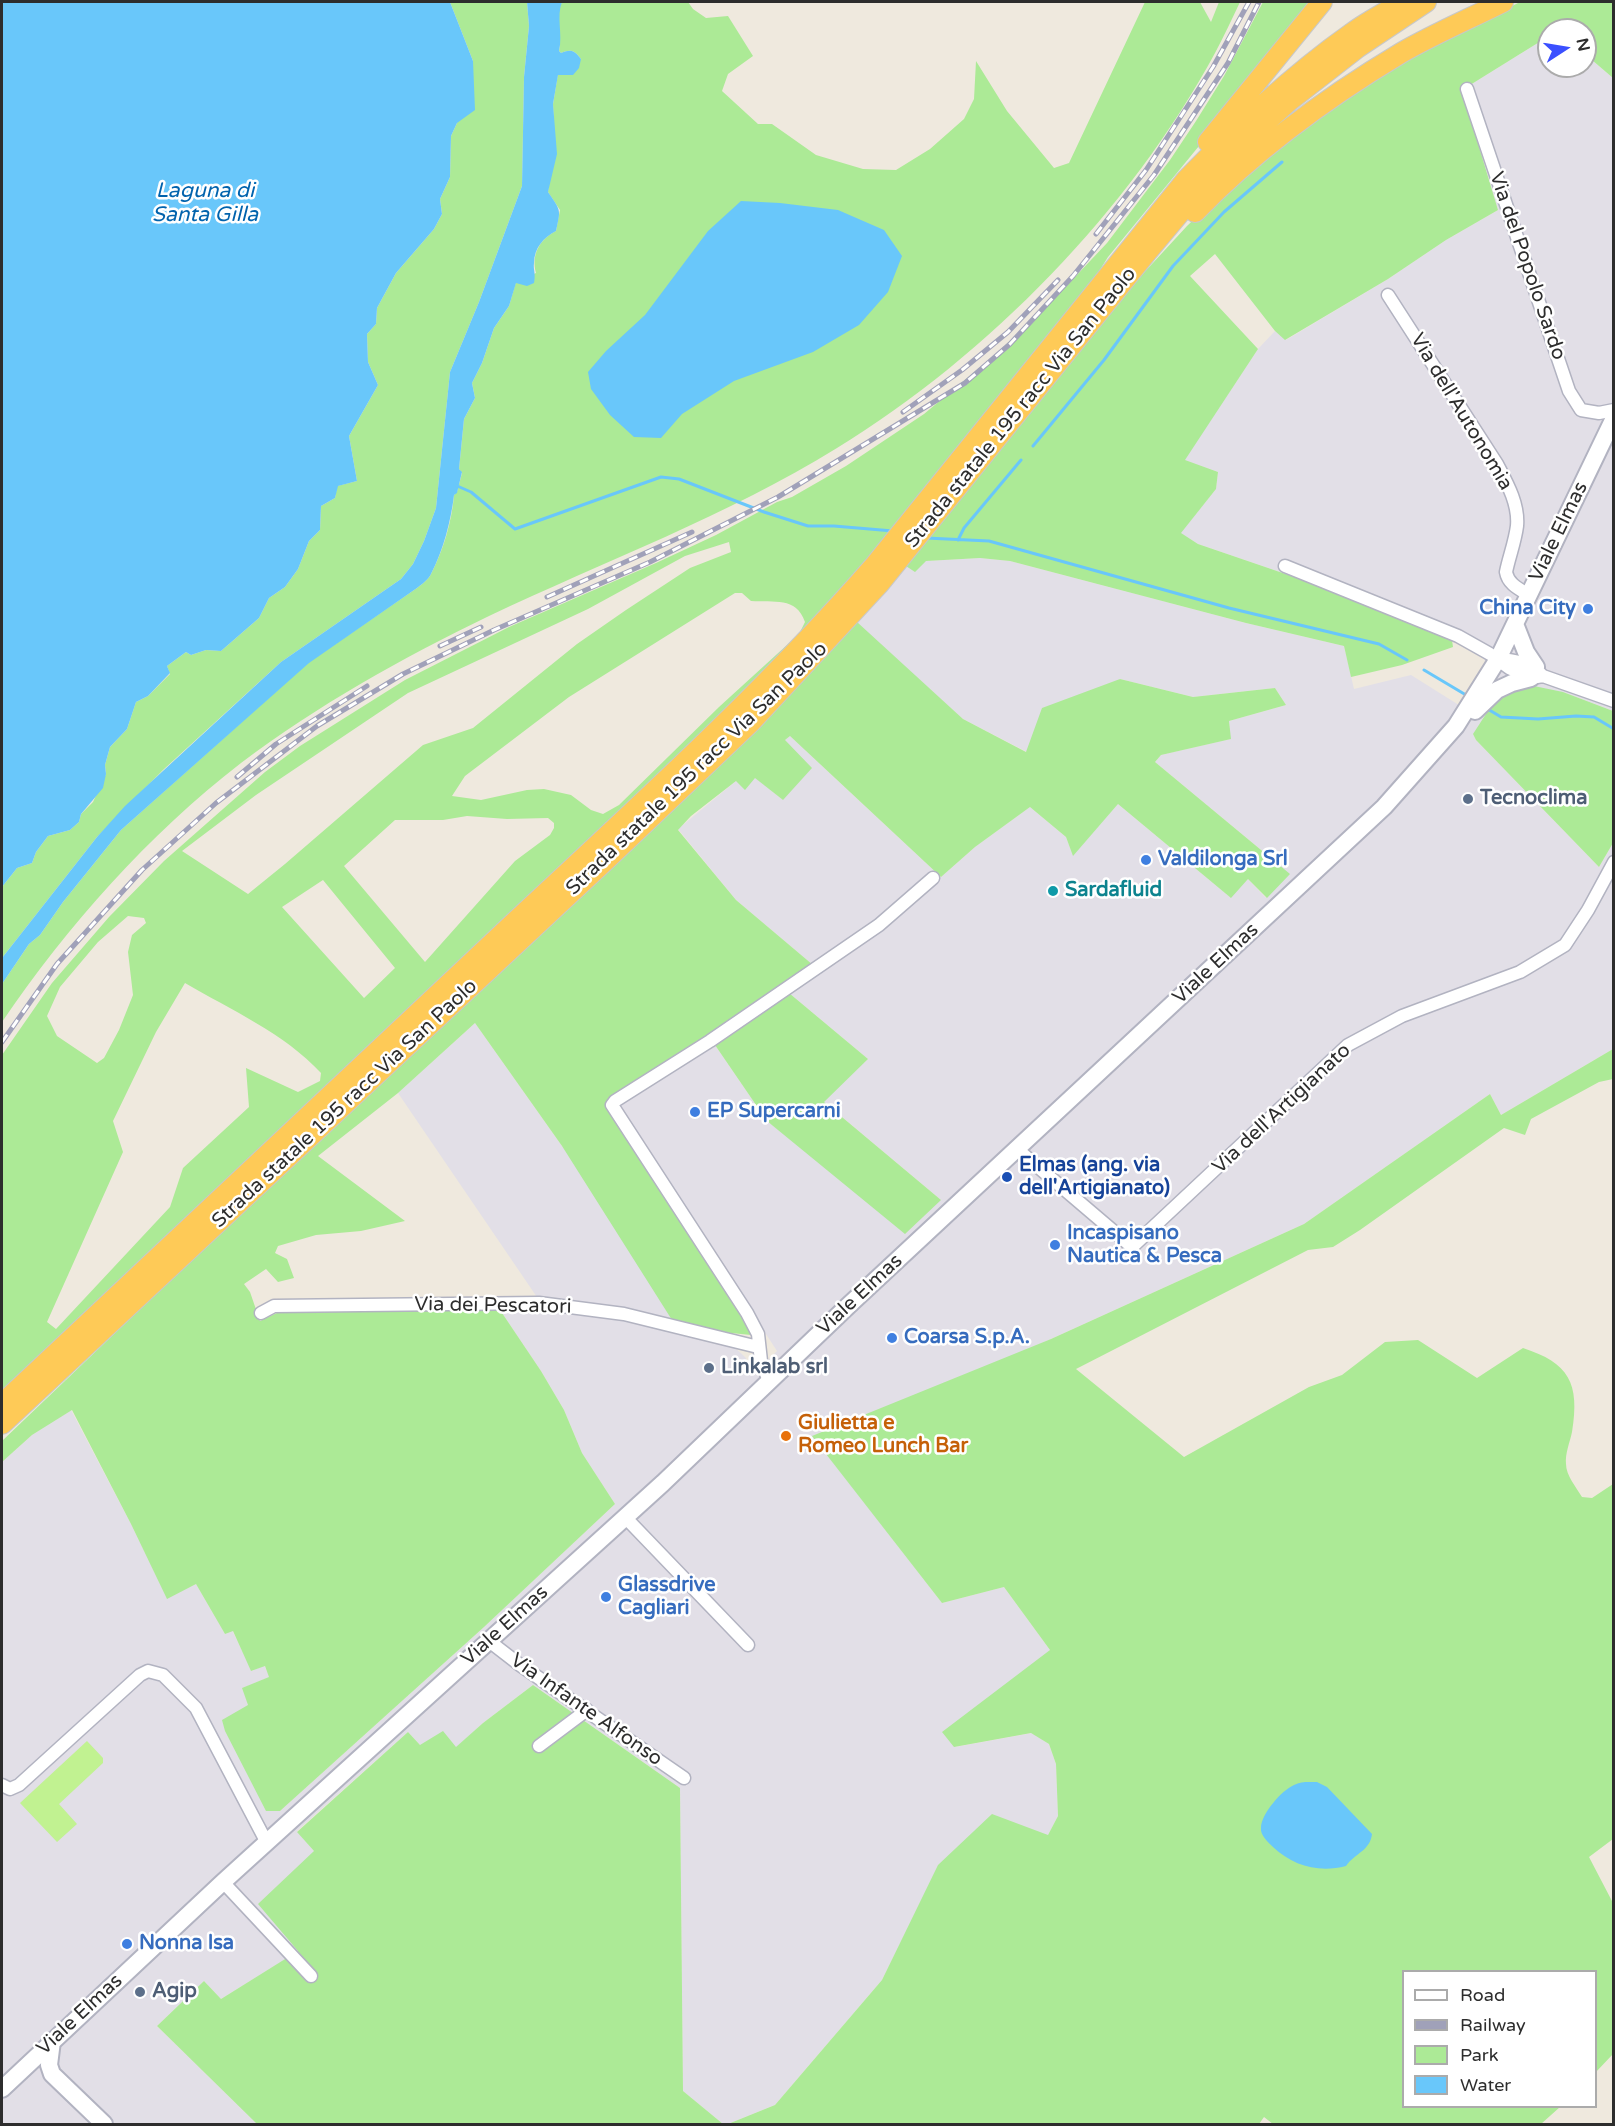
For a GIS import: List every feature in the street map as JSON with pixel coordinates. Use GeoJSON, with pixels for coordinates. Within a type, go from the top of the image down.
{"type":"FeatureCollection","features":[{"type":"Feature","properties":{"kind":"highway"},"geometry":{"type":"LineString","coordinates":[[1186,180],[1191,162],[1322,2]]}},
{"type":"Feature","properties":{"kind":"highway","name":"Strada statale 195 racc Via San Paolo"},"geometry":{"type":"LineString","coordinates":[[1068,339],[1186,180],[1231,134],[1310,64],[1354,31],[1403,2]]}},
{"type":"Feature","properties":{"kind":"highway","name":"Strada statale 195 racc Via San Paolo"},"geometry":{"type":"LineString","coordinates":[[2,1424],[751,722],[832,625],[911,521],[1068,339],[1147,252],[1225,159],[1289,101],[1357,48],[1426,2]]}},
{"type":"Feature","properties":{"kind":"highway"},"geometry":{"type":"LineString","coordinates":[[1147,252],[1164,244],[1209,197],[1245,164],[1308,114],[1401,54],[1503,2]]}},
{"type":"Feature","properties":{"kind":"highway","name":"Strada statale 195 racc Via San Paolo"},"geometry":{"type":"LineString","coordinates":[[2,1404],[596,848],[766,684],[832,625]]}},
{"type":"Feature","properties":{"kind":"main road","name":"Viale Elmas"},"geometry":{"type":"LineString","coordinates":[[2,2089],[224,1882],[626,1517],[1359,831],[1423,766],[1455,727],[1498,659],[1614,418]]}},
{"type":"Feature","properties":{"kind":"main road"},"geometry":{"type":"LineString","coordinates":[[1455,727],[1483,705],[1497,690],[1537,674],[1515,624]]}},
{"type":"Feature","properties":{"kind":"main road"},"geometry":{"type":"LineString","coordinates":[[52,2041],[49,2065],[52,2074],[104,2124]]}},
{"type":"Feature","properties":{"kind":"main road"},"geometry":{"type":"LineString","coordinates":[[15,2076],[28,2071],[52,2074]]}},
{"type":"Feature","properties":{"kind":"street","name":"Via del Popolo Sardo"},"geometry":{"type":"LineString","coordinates":[[1467,89],[1569,391],[1581,410],[1599,412],[1614,410]]}},
{"type":"Feature","properties":{"kind":"street","name":"Via dell'Autonomia"},"geometry":{"type":"LineString","coordinates":[[1388,295],[1491,454],[1509,488],[1517,524],[1506,572],[1507,577],[1516,586],[1529,595]]}},
{"type":"Feature","properties":{"kind":"street"},"geometry":{"type":"LineString","coordinates":[[1285,566],[1458,636],[1509,668],[1537,674],[1614,701]]}},
{"type":"Feature","properties":{"kind":"street","name":"Via dell'Artigianato"},"geometry":{"type":"LineString","coordinates":[[1017,1149],[1132,1247],[1348,1045],[1402,1016],[1520,972],[1565,945],[1588,910],[1614,862]]}},
{"type":"Feature","properties":{"kind":"street"},"geometry":{"type":"LineString","coordinates":[[769,1381],[760,1361],[758,1334],[747,1313],[612,1106],[615,1101],[710,1041],[879,925],[933,878]]}},
{"type":"Feature","properties":{"kind":"street","name":"Via dei Pescatori"},"geometry":{"type":"LineString","coordinates":[[261,1313],[274,1306],[538,1303],[624,1314],[758,1347]]}},
{"type":"Feature","properties":{"kind":"street"},"geometry":{"type":"LineString","coordinates":[[626,1517],[748,1645]]}},
{"type":"Feature","properties":{"kind":"street","name":"Via Infante Alfonso"},"geometry":{"type":"LineString","coordinates":[[489,1641],[520,1665],[684,1778]]}},
{"type":"Feature","properties":{"kind":"street"},"geometry":{"type":"LineString","coordinates":[[2,1785],[10,1789],[18,1785],[140,1675],[148,1671],[156,1672],[163,1675],[196,1708],[267,1843]]}},
{"type":"Feature","properties":{"kind":"street"},"geometry":{"type":"LineString","coordinates":[[539,1746],[586,1710]]}},
{"type":"Feature","properties":{"kind":"street"},"geometry":{"type":"LineString","coordinates":[[224,1882],[311,1976]]}},
{"type":"Feature","properties":{"kind":"shaded area"},"geometry":{"type":"Polygon","coordinates":[[[1537,43],[1537,78],[1597,78],[1597,64],[1613,78],[1613,711],[1563,692],[1473,734],[1476,740],[1599,867],[1613,843],[1613,1049],[1501,1115],[1490,1094],[1304,1224],[1018,1354],[813,1436],[942,1603],[1004,1587],[1050,1650],[955,1747],[1032,1733],[1049,1744],[1056,1764],[1058,1816],[1048,1835],[939,1865],[882,1980],[775,2105],[723,2124],[683,2091],[680,1788],[533,1685],[483,1723],[456,1748],[420,1745],[408,1732],[297,1831],[314,1851],[299,1951],[221,1999],[204,1981],[157,2026],[257,2124],[2,2124],[2,1462],[32,1435],[71,1410],[167,1598],[196,1584],[225,1634],[232,1630],[252,1671],[264,1665],[270,1677],[243,1688],[280,1811],[484,1627],[615,1504],[582,1453],[564,1410],[541,1371],[498,1307],[543,1306],[398,1093],[475,1023],[562,1146],[756,1372],[777,1351],[617,1105],[715,1045],[767,1121],[799,1145],[941,1200],[823,1101],[868,1059],[789,993],[813,965],[736,900],[678,829],[736,781],[755,777],[783,800],[785,740],[790,736],[941,877],[975,847],[1030,807],[1066,837],[1073,855],[1118,804],[1230,897],[1248,879],[1266,898],[1266,854],[1155,762],[1161,755],[1230,739],[1229,721],[1286,705],[1275,688],[1193,697],[1120,679],[1027,752],[963,719],[856,623],[906,566],[925,561],[980,558],[1010,561],[1246,623],[1344,646],[1354,689],[1411,675],[1462,707],[1486,664],[1484,659],[1452,640],[1356,602],[1347,595],[1198,544],[1180,533],[1216,489],[1218,472],[1184,460],[1258,349],[1275,331],[1286,340],[1498,210],[1462,90],[1537,43]]]}},
{"type":"Feature","properties":{"kind":"green space"},"geometry":{"type":"Polygon","coordinates":[[[450,2],[527,2],[529,26],[524,77],[522,186],[450,372],[436,508],[424,541],[413,564],[401,579],[281,662],[163,770],[97,837],[2,958],[2,887],[17,868],[32,863],[36,852],[48,836],[70,830],[79,822],[81,814],[93,802],[106,774],[105,765],[110,747],[127,729],[136,702],[148,696],[170,674],[167,666],[186,652],[191,655],[206,650],[221,651],[259,618],[269,598],[285,587],[298,569],[309,541],[320,530],[321,506],[335,498],[337,486],[357,481],[349,436],[378,385],[368,362],[367,334],[376,324],[377,308],[396,273],[434,229],[442,214],[440,199],[450,177],[451,136],[457,123],[473,61],[450,2]]]}},
{"type":"Feature","properties":{"kind":"green space"},"geometry":{"type":"Polygon","coordinates":[[[562,2],[688,2],[693,9],[706,18],[728,16],[753,56],[728,74],[722,91],[758,124],[772,124],[816,155],[863,169],[896,170],[930,149],[964,119],[974,99],[976,61],[1007,111],[1054,168],[1069,163],[1145,2],[1200,2],[1211,22],[1219,2],[1240,2],[1215,53],[1181,111],[1141,168],[1098,222],[1051,274],[1001,324],[948,369],[893,411],[837,448],[753,495],[489,616],[393,666],[300,721],[241,763],[174,820],[142,851],[82,916],[2,1022],[2,984],[29,944],[40,935],[63,902],[121,830],[309,662],[417,588],[431,574],[446,536],[454,495],[462,473],[459,469],[464,419],[475,398],[472,383],[482,363],[494,328],[509,306],[516,282],[536,273],[535,260],[538,248],[545,238],[556,231],[560,210],[548,192],[554,126],[553,104],[558,74],[581,59],[572,51],[561,53],[559,51],[559,14],[562,2]]]}},
{"type":"Feature","properties":{"kind":"green space"},"geometry":{"type":"Polygon","coordinates":[[[1263,2],[1317,2],[1108,257],[1091,284],[1104,316],[1187,226],[1240,175],[1388,69],[1520,2],[1613,2],[1613,78],[1597,64],[1597,18],[1537,18],[1537,43],[1462,90],[1498,210],[1285,340],[1275,331],[1215,254],[1190,276],[1258,349],[1185,460],[1218,472],[1216,489],[1181,533],[1198,544],[1347,595],[1356,602],[1452,640],[1453,647],[1402,665],[1351,677],[1344,646],[1246,623],[1010,561],[980,558],[926,561],[915,572],[906,566],[857,622],[963,719],[1026,752],[1042,708],[1120,679],[1193,697],[1275,688],[1286,705],[1229,721],[1231,739],[1161,755],[1155,762],[1290,874],[1267,898],[1248,879],[1231,898],[1118,804],[1073,856],[1066,837],[1030,807],[975,847],[941,877],[790,736],[785,740],[812,768],[783,800],[755,778],[745,790],[736,781],[691,816],[678,830],[736,900],[813,965],[610,1100],[746,1321],[751,1335],[721,1332],[672,1320],[562,1146],[475,1023],[398,1093],[318,1156],[405,1221],[361,1231],[316,1235],[278,1246],[275,1253],[287,1259],[294,1278],[278,1282],[266,1269],[244,1284],[250,1292],[260,1321],[279,1312],[498,1307],[541,1371],[564,1410],[582,1453],[615,1504],[484,1627],[280,1811],[266,1811],[225,1731],[222,1720],[248,1705],[242,1688],[269,1677],[265,1666],[251,1671],[233,1631],[225,1634],[196,1584],[167,1599],[72,1410],[32,1435],[2,1462],[2,1441],[841,640],[822,614],[684,752],[2,1393],[2,1055],[52,983],[109,917],[164,861],[265,772],[300,746],[405,680],[509,627],[656,563],[716,535],[777,502],[792,497],[846,466],[924,414],[996,354],[1058,295],[1107,243],[1170,160],[1224,76],[1263,2]],[[729,542],[685,556],[588,609],[408,693],[256,795],[182,851],[248,894],[423,745],[473,728],[577,644],[626,610],[690,568],[731,552],[729,542]],[[735,593],[569,697],[465,776],[452,796],[481,800],[527,790],[544,789],[571,795],[591,810],[603,814],[619,805],[719,707],[799,634],[805,622],[796,608],[790,604],[751,601],[742,593],[735,593]],[[467,816],[443,820],[395,820],[344,866],[425,962],[515,861],[550,835],[554,828],[554,823],[548,818],[507,819],[467,816]],[[323,880],[282,907],[364,998],[395,968],[323,880]],[[128,916],[98,942],[60,987],[47,1016],[57,1036],[97,1063],[104,1058],[119,1030],[133,995],[128,952],[132,935],[146,923],[144,918],[128,916]],[[185,983],[156,1032],[113,1121],[123,1152],[47,1322],[56,1329],[170,1207],[183,1168],[249,1107],[246,1068],[298,1092],[320,1081],[321,1073],[291,1046],[185,983]]]}},
{"type":"Feature","properties":{"kind":"green space"},"geometry":{"type":"Polygon","coordinates":[[[1529,685],[1563,692],[1613,711],[1613,843],[1599,867],[1476,740],[1473,734],[1495,702],[1529,685]]]}},
{"type":"Feature","properties":{"kind":"green space"},"geometry":{"type":"Polygon","coordinates":[[[789,993],[868,1059],[824,1102],[941,1200],[905,1234],[767,1121],[715,1045],[789,993]]]}},
{"type":"Feature","properties":{"kind":"green space"},"geometry":{"type":"Polygon","coordinates":[[[1613,1049],[1613,1079],[1599,1082],[1531,1119],[1525,1135],[1504,1128],[1333,1247],[1308,1250],[1076,1369],[1184,1457],[1309,1387],[1342,1375],[1385,1342],[1418,1340],[1477,1378],[1523,1348],[1539,1354],[1561,1368],[1568,1377],[1574,1400],[1572,1432],[1566,1460],[1569,1477],[1582,1497],[1592,1498],[1613,1484],[1613,1839],[1589,1857],[1613,1903],[1613,2054],[1597,2071],[1597,1970],[1402,1970],[1402,2108],[1559,2108],[1541,2124],[1273,2124],[1264,2117],[1259,2124],[728,2124],[775,2105],[882,1980],[938,1865],[992,1814],[1048,1835],[1058,1816],[1056,1764],[1049,1744],[1031,1733],[954,1747],[942,1732],[1050,1650],[1004,1587],[942,1603],[812,1436],[1051,1339],[1304,1224],[1490,1094],[1501,1115],[1613,1049]]]}},
{"type":"Feature","properties":{"kind":"green space"},"geometry":{"type":"Polygon","coordinates":[[[533,1685],[680,1788],[683,2091],[723,2124],[257,2124],[157,2026],[204,1981],[221,1999],[298,1951],[258,1904],[314,1851],[297,1832],[408,1732],[420,1745],[443,1731],[456,1747],[533,1685]]]}},
{"type":"Feature","properties":{"kind":"green space"},"geometry":{"type":"Polygon","coordinates":[[[87,1741],[103,1758],[103,1763],[59,1804],[77,1824],[57,1842],[20,1803],[87,1741]]]}},
{"type":"Feature","properties":{"kind":"water","name":"Laguna di Santa Gilla"},"geometry":{"type":"Polygon","coordinates":[[[2,2],[450,2],[473,61],[475,110],[457,123],[451,136],[450,177],[440,199],[442,214],[434,229],[396,273],[377,308],[376,324],[367,334],[368,362],[378,385],[349,436],[357,481],[338,486],[335,498],[321,506],[320,530],[309,541],[298,569],[285,587],[269,598],[259,618],[221,651],[206,650],[191,655],[186,652],[167,666],[170,673],[148,696],[136,702],[127,729],[110,747],[105,765],[103,788],[81,814],[79,822],[70,830],[48,836],[36,852],[32,863],[17,868],[2,887],[2,2]]]}},
{"type":"Feature","properties":{"kind":"water"},"geometry":{"type":"Polygon","coordinates":[[[527,2],[562,2],[559,51],[561,53],[572,51],[581,59],[579,68],[573,75],[558,75],[553,104],[557,154],[548,192],[558,207],[559,218],[556,231],[544,240],[534,258],[534,283],[527,286],[516,283],[509,306],[494,328],[482,363],[472,383],[475,398],[464,419],[459,469],[462,472],[457,493],[454,495],[446,536],[431,574],[417,588],[309,663],[121,830],[63,902],[40,935],[29,944],[2,984],[2,958],[97,837],[125,806],[281,662],[401,579],[413,564],[436,508],[450,372],[522,186],[524,77],[529,26],[527,2]]]}},
{"type":"Feature","properties":{"kind":"water"},"geometry":{"type":"Polygon","coordinates":[[[741,201],[838,210],[884,230],[902,256],[888,292],[859,325],[813,352],[734,381],[682,414],[661,438],[634,437],[610,415],[591,389],[588,372],[606,351],[645,315],[708,231],[741,201]]]}},
{"type":"Feature","properties":{"kind":"water"},"geometry":{"type":"Polygon","coordinates":[[[1317,1782],[1327,1787],[1372,1834],[1365,1848],[1346,1866],[1326,1869],[1298,1863],[1281,1854],[1262,1833],[1264,1816],[1284,1792],[1300,1783],[1317,1782]]]}},
{"type":"Feature","properties":{"kind":"waterway"},"geometry":{"type":"LineString","coordinates":[[1033,446],[1104,360],[1173,266],[1224,212],[1282,162]]}},
{"type":"Feature","properties":{"kind":"waterway"},"geometry":{"type":"LineString","coordinates":[[958,540],[964,528],[1021,460]]}},
{"type":"Feature","properties":{"kind":"waterway"},"geometry":{"type":"LineString","coordinates":[[455,485],[471,492],[515,529],[661,477],[679,479],[764,512],[808,526],[893,531]]}},
{"type":"Feature","properties":{"kind":"waterway"},"geometry":{"type":"LineString","coordinates":[[926,538],[989,541],[1229,608],[1379,644],[1407,660]]}},
{"type":"Feature","properties":{"kind":"waterway"},"geometry":{"type":"LineString","coordinates":[[1424,670],[1466,695]]}},
{"type":"Feature","properties":{"kind":"waterway"},"geometry":{"type":"LineString","coordinates":[[1486,708],[1501,717],[1538,719],[1594,717],[1614,729]]}},
{"type":"Feature","properties":{"kind":"railway"},"geometry":{"type":"LineString","coordinates":[[1096,234],[1146,170],[1213,67],[1249,2]]}},
{"type":"Feature","properties":{"kind":"railway"},"geometry":{"type":"LineString","coordinates":[[2,1042],[57,964],[142,870],[216,803],[317,726],[403,674],[494,630],[650,562],[778,497],[965,383],[1010,344],[1073,276],[1154,175],[1228,63],[1259,2]]}},
{"type":"Feature","properties":{"kind":"railway"},"geometry":{"type":"LineString","coordinates":[[903,412],[962,370],[1008,332],[1058,280]]}},
{"type":"Feature","properties":{"kind":"railway"},"geometry":{"type":"LineString","coordinates":[[547,597],[692,532]]}},
{"type":"Feature","properties":{"kind":"railway"},"geometry":{"type":"LineString","coordinates":[[440,646],[481,627]]}},
{"type":"Feature","properties":{"kind":"railway"},"geometry":{"type":"LineString","coordinates":[[237,777],[276,744],[367,686]]}},
{"type":"Feature","properties":{"kind":"place","name":"China City"},"geometry":{"type":"Point","coordinates":[1588,609]}},
{"type":"Feature","properties":{"kind":"place","name":"Tecnoclima"},"geometry":{"type":"Point","coordinates":[1468,799]}},
{"type":"Feature","properties":{"kind":"place","name":"Valdilonga Srl"},"geometry":{"type":"Point","coordinates":[1146,860]}},
{"type":"Feature","properties":{"kind":"place","name":"Sardafluid"},"geometry":{"type":"Point","coordinates":[1053,891]}},
{"type":"Feature","properties":{"kind":"place","name":"EP Supercarni"},"geometry":{"type":"Point","coordinates":[695,1112]}},
{"type":"Feature","properties":{"kind":"place","name":"Elmas (ang. via dell'Artigianato)"},"geometry":{"type":"Point","coordinates":[1007,1177]}},
{"type":"Feature","properties":{"kind":"place","name":"Incaspisano Nautica & Pesca"},"geometry":{"type":"Point","coordinates":[1055,1245]}},
{"type":"Feature","properties":{"kind":"place","name":"Coarsa S.p.A."},"geometry":{"type":"Point","coordinates":[892,1338]}},
{"type":"Feature","properties":{"kind":"place","name":"Linkalab srl"},"geometry":{"type":"Point","coordinates":[709,1368]}},
{"type":"Feature","properties":{"kind":"place","name":"Giulietta e Romeo Lunch Bar"},"geometry":{"type":"Point","coordinates":[786,1436]}},
{"type":"Feature","properties":{"kind":"place","name":"Glassdrive Cagliari"},"geometry":{"type":"Point","coordinates":[606,1597]}},
{"type":"Feature","properties":{"kind":"place","name":"Nonna Isa"},"geometry":{"type":"Point","coordinates":[127,1944]}},
{"type":"Feature","properties":{"kind":"place","name":"Agip"},"geometry":{"type":"Point","coordinates":[140,1992]}}]}
